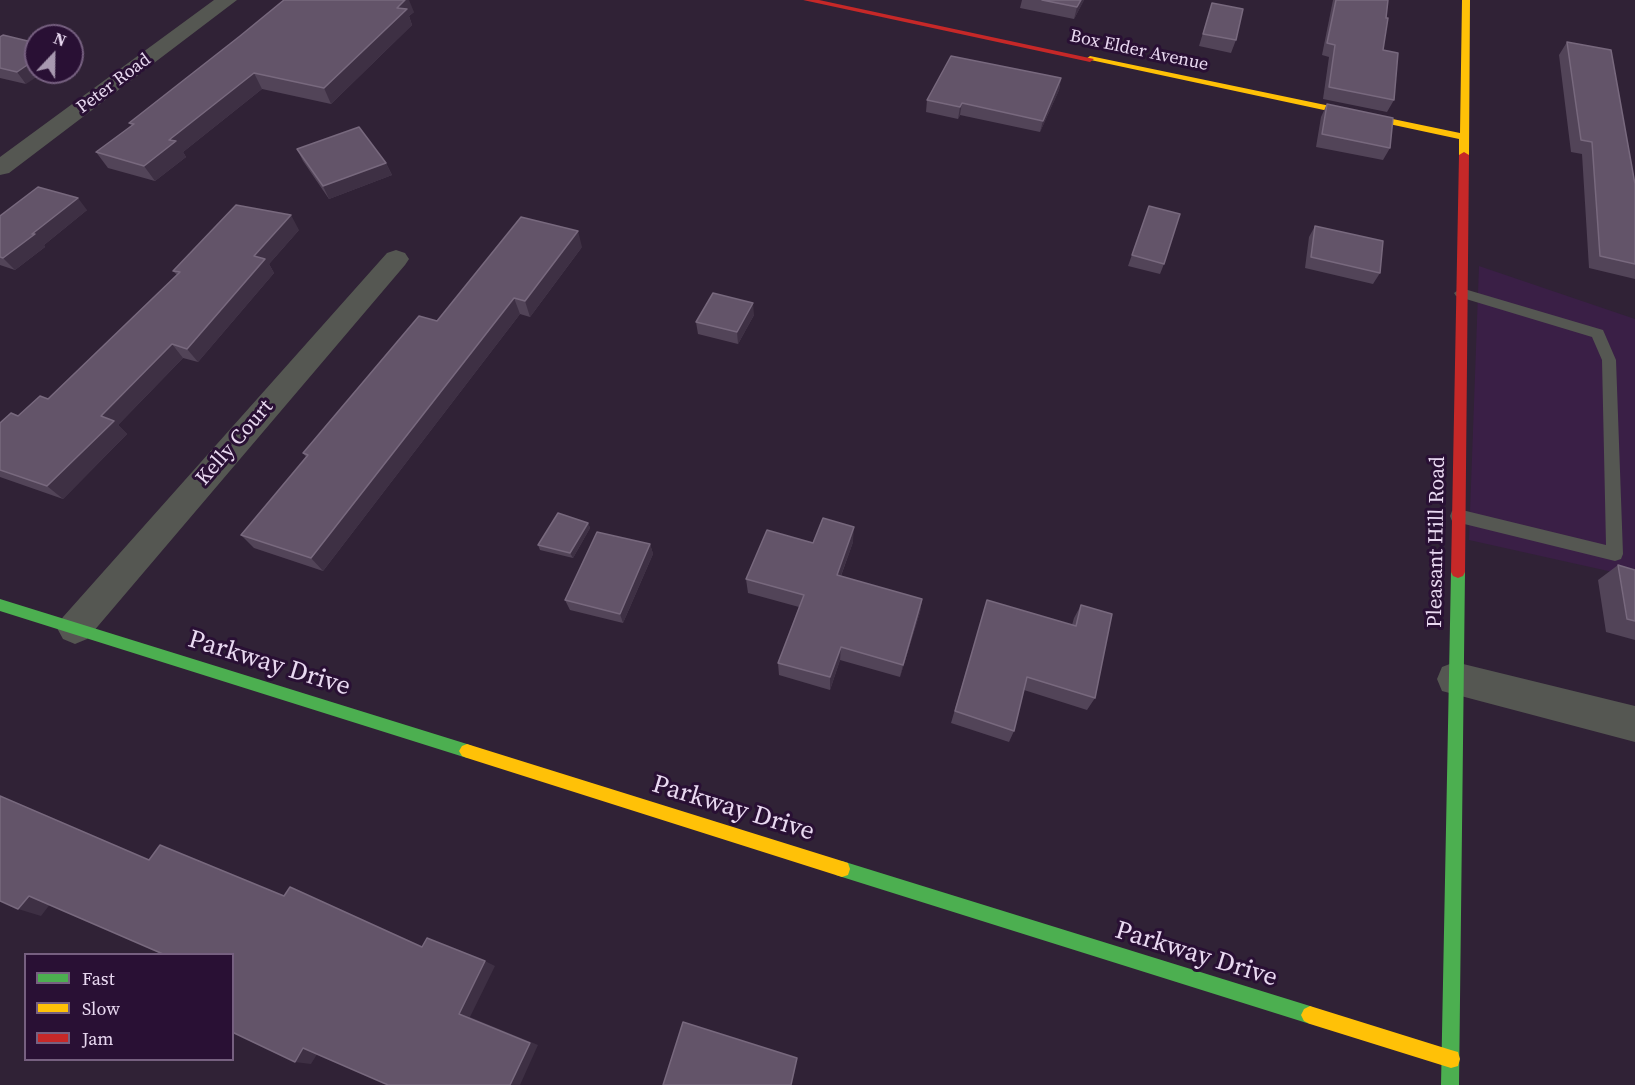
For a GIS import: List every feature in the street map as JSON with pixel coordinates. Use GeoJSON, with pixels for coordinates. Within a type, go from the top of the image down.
{"type":"FeatureCollection","features":[{"type":"Feature","properties":{"kind":"street","name":"Peter Road"},"geometry":{"type":"LineString","coordinates":[[0,168],[227,0]]}},
{"type":"Feature","properties":{"kind":"street","name":"Box Elder Avenue"},"geometry":{"type":"LineString","coordinates":[[807,0],[1464,137]]}},
{"type":"Feature","properties":{"kind":"street","name":"Pleasant Hill Road"},"geometry":{"type":"LineString","coordinates":[[1450,1085],[1466,0]]}},
{"type":"Feature","properties":{"kind":"street","name":"Kelly Court"},"geometry":{"type":"LineString","coordinates":[[75,628],[396,259]]}},
{"type":"Feature","properties":{"kind":"street","name":"Parkway Drive"},"geometry":{"type":"LineString","coordinates":[[0,605],[1451,1059]]}},
{"type":"Feature","properties":{"kind":"street"},"geometry":{"type":"LineString","coordinates":[[1455,679],[1635,724]]}},
{"type":"Feature","properties":{"kind":"lane"},"geometry":{"type":"LineString","coordinates":[[1458,516],[1615,554],[1610,360],[1598,334],[1461,293]]}},
{"type":"Feature","properties":{"kind":"shaded area"},"geometry":{"type":"Polygon","coordinates":[[[1479,266],[1635,319],[1635,577],[1469,540],[1479,266]]]}},
{"type":"Feature","properties":{"kind":"building"},"geometry":{"type":"Polygon","coordinates":[[[284,0],[405,0],[397,8],[407,9],[324,88],[254,73],[169,140],[176,141],[144,166],[96,152],[134,124],[129,123],[284,0]]]}},
{"type":"Feature","properties":{"kind":"building"},"geometry":{"type":"Polygon","coordinates":[[[1042,0],[1081,0],[1077,7],[1042,0]]]}},
{"type":"Feature","properties":{"kind":"building"},"geometry":{"type":"Polygon","coordinates":[[[1336,0],[1388,0],[1383,50],[1398,53],[1394,100],[1329,87],[1335,45],[1327,43],[1336,0]]]}},
{"type":"Feature","properties":{"kind":"building"},"geometry":{"type":"Polygon","coordinates":[[[1212,3],[1243,9],[1236,40],[1203,34],[1212,3]]]}},
{"type":"Feature","properties":{"kind":"building"},"geometry":{"type":"Polygon","coordinates":[[[3,35],[24,40],[24,67],[17,72],[0,68],[0,37],[3,35]]]}},
{"type":"Feature","properties":{"kind":"building"},"geometry":{"type":"Polygon","coordinates":[[[1567,42],[1611,50],[1635,184],[1635,264],[1600,256],[1592,142],[1581,140],[1567,42]]]}},
{"type":"Feature","properties":{"kind":"building"},"geometry":{"type":"Polygon","coordinates":[[[951,56],[1061,78],[1043,121],[962,103],[960,107],[927,100],[951,56]]]}},
{"type":"Feature","properties":{"kind":"building"},"geometry":{"type":"Polygon","coordinates":[[[1327,104],[1393,118],[1390,148],[1322,134],[1327,104]]]}},
{"type":"Feature","properties":{"kind":"building"},"geometry":{"type":"Polygon","coordinates":[[[359,127],[386,163],[323,186],[297,149],[359,127]]]}},
{"type":"Feature","properties":{"kind":"building"},"geometry":{"type":"Polygon","coordinates":[[[38,187],[78,198],[32,234],[35,234],[3,258],[0,257],[0,216],[38,187]]]}},
{"type":"Feature","properties":{"kind":"building"},"geometry":{"type":"Polygon","coordinates":[[[236,205],[291,215],[254,256],[265,259],[187,349],[172,344],[101,416],[114,421],[47,486],[0,470],[0,423],[11,413],[18,416],[40,396],[48,399],[180,272],[173,271],[236,205]]]}},
{"type":"Feature","properties":{"kind":"building"},"geometry":{"type":"Polygon","coordinates":[[[1149,206],[1180,214],[1164,264],[1132,255],[1149,206]]]}},
{"type":"Feature","properties":{"kind":"building"},"geometry":{"type":"Polygon","coordinates":[[[521,217],[578,231],[525,301],[514,298],[311,558],[241,535],[308,455],[303,453],[419,316],[437,321],[521,217]]]}},
{"type":"Feature","properties":{"kind":"building"},"geometry":{"type":"Polygon","coordinates":[[[1315,226],[1383,241],[1380,273],[1311,257],[1315,226]]]}},
{"type":"Feature","properties":{"kind":"building"},"geometry":{"type":"Polygon","coordinates":[[[713,293],[753,303],[737,332],[696,322],[713,293]]]}},
{"type":"Feature","properties":{"kind":"building"},"geometry":{"type":"Polygon","coordinates":[[[558,513],[588,523],[570,553],[538,545],[558,513]]]}},
{"type":"Feature","properties":{"kind":"building"},"geometry":{"type":"Polygon","coordinates":[[[823,518],[854,527],[837,575],[922,599],[903,665],[841,647],[830,677],[778,663],[804,595],[746,579],[767,530],[813,543],[823,518]]]}},
{"type":"Feature","properties":{"kind":"building"},"geometry":{"type":"Polygon","coordinates":[[[597,532],[650,544],[620,614],[565,600],[597,532]]]}},
{"type":"Feature","properties":{"kind":"building"},"geometry":{"type":"Polygon","coordinates":[[[1618,565],[1635,570],[1635,621],[1627,619],[1618,565]]]}},
{"type":"Feature","properties":{"kind":"building"},"geometry":{"type":"Polygon","coordinates":[[[987,600],[1076,626],[1081,605],[1112,614],[1095,698],[1027,677],[1014,731],[955,711],[987,600]]]}},
{"type":"Feature","properties":{"kind":"building"},"geometry":{"type":"Polygon","coordinates":[[[0,796],[149,860],[160,845],[284,896],[290,887],[422,947],[427,938],[485,961],[459,1014],[530,1043],[510,1085],[388,1085],[303,1048],[295,1062],[234,1033],[234,953],[161,953],[29,896],[18,909],[0,901],[0,796]]]}},
{"type":"Feature","properties":{"kind":"building"},"geometry":{"type":"Polygon","coordinates":[[[683,1022],[797,1058],[791,1085],[663,1085],[683,1022]]]}},
{"type":"Feature","properties":{"kind":"traffic: fast"},"geometry":{"type":"LineString","coordinates":[[1450,1085],[1458,572]]}},
{"type":"Feature","properties":{"kind":"traffic: fast"},"geometry":{"type":"LineString","coordinates":[[0,605],[467,751]]}},
{"type":"Feature","properties":{"kind":"traffic: fast"},"geometry":{"type":"LineString","coordinates":[[842,869],[1310,1015]]}},
{"type":"Feature","properties":{"kind":"traffic: slow"},"geometry":{"type":"LineString","coordinates":[[1464,155],[1466,0]]}},
{"type":"Feature","properties":{"kind":"traffic: slow"},"geometry":{"type":"LineString","coordinates":[[1090,59],[1464,137]]}},
{"type":"Feature","properties":{"kind":"traffic: slow"},"geometry":{"type":"LineString","coordinates":[[467,751],[842,869]]}},
{"type":"Feature","properties":{"kind":"traffic: slow"},"geometry":{"type":"LineString","coordinates":[[1310,1015],[1451,1059]]}},
{"type":"Feature","properties":{"kind":"traffic: jam"},"geometry":{"type":"LineString","coordinates":[[807,0],[1090,59]]}},
{"type":"Feature","properties":{"kind":"traffic: jam"},"geometry":{"type":"LineString","coordinates":[[1458,572],[1464,155]]}}]}
